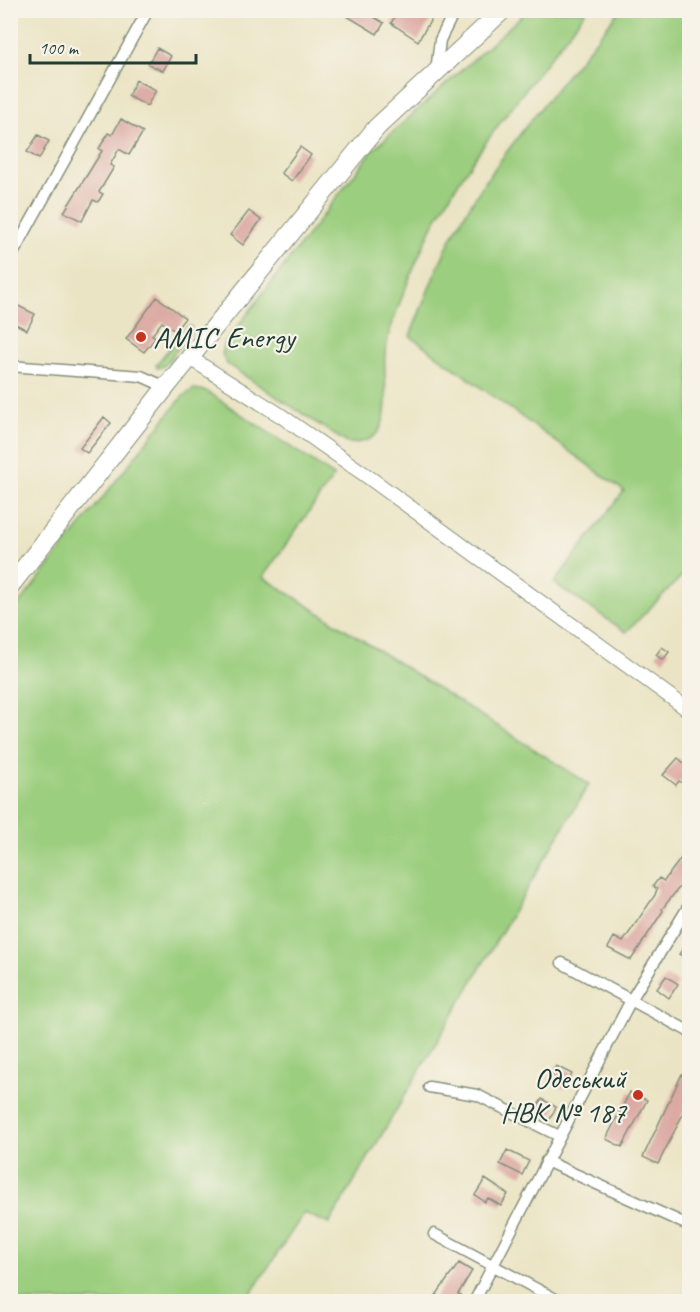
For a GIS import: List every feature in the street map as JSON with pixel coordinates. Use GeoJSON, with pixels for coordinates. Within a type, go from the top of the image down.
{"type":"FeatureCollection","features":[{"type":"Feature","properties":{"kind":"highway"},"geometry":{"type":"LineString","coordinates":[[10,586],[166,387],[377,127],[503,10]]}},
{"type":"Feature","properties":{"kind":"street"},"geometry":{"type":"LineString","coordinates":[[10,259],[148,10]]}},
{"type":"Feature","properties":{"kind":"street"},"geometry":{"type":"LineString","coordinates":[[436,72],[440,40],[455,10]]}},
{"type":"Feature","properties":{"kind":"street"},"geometry":{"type":"LineString","coordinates":[[190,358],[280,415],[367,476],[690,711]]}},
{"type":"Feature","properties":{"kind":"street"},"geometry":{"type":"LineString","coordinates":[[10,366],[141,375],[166,387]]}},
{"type":"Feature","properties":{"kind":"street"},"geometry":{"type":"LineString","coordinates":[[474,1302],[631,1000],[690,904]]}},
{"type":"Feature","properties":{"kind":"street"},"geometry":{"type":"LineString","coordinates":[[562,963],[690,1032]]}},
{"type":"Feature","properties":{"kind":"street"},"geometry":{"type":"LineString","coordinates":[[429,1087],[477,1095],[559,1136]]}},
{"type":"Feature","properties":{"kind":"street"},"geometry":{"type":"LineString","coordinates":[[546,1161],[690,1226]]}},
{"type":"Feature","properties":{"kind":"street"},"geometry":{"type":"LineString","coordinates":[[434,1234],[561,1302]]}},
{"type":"Feature","properties":{"kind":"green space"},"geometry":{"type":"Polygon","coordinates":[[[620,10],[690,11],[689,569],[626,632],[554,583],[624,491],[410,336],[447,247],[478,192],[516,139],[620,10]]]}},
{"type":"Feature","properties":{"kind":"green space"},"geometry":{"type":"Polygon","coordinates":[[[527,11],[586,11],[489,138],[437,218],[411,275],[388,337],[385,354],[385,412],[382,425],[375,435],[364,441],[347,443],[227,364],[222,354],[225,343],[373,150],[527,11]]]}},
{"type":"Feature","properties":{"kind":"green space"},"geometry":{"type":"Polygon","coordinates":[[[191,326],[192,331],[164,366],[157,368],[156,365],[187,327],[191,326]]]}},
{"type":"Feature","properties":{"kind":"green space"},"geometry":{"type":"Polygon","coordinates":[[[194,389],[206,391],[334,476],[263,577],[589,784],[329,1224],[304,1213],[246,1301],[11,1301],[11,614],[182,397],[194,389]]]}},
{"type":"Feature","properties":{"kind":"building"},"geometry":{"type":"Polygon","coordinates":[[[337,10],[362,10],[384,23],[377,34],[337,10]]]}},
{"type":"Feature","properties":{"kind":"building"},"geometry":{"type":"Polygon","coordinates":[[[399,10],[437,10],[418,41],[391,23],[399,10]]]}},
{"type":"Feature","properties":{"kind":"building"},"geometry":{"type":"Polygon","coordinates":[[[157,48],[171,56],[163,71],[148,64],[157,48]]]}},
{"type":"Feature","properties":{"kind":"building"},"geometry":{"type":"Polygon","coordinates":[[[136,80],[156,90],[147,106],[128,96],[136,80]]]}},
{"type":"Feature","properties":{"kind":"building"},"geometry":{"type":"Polygon","coordinates":[[[121,119],[143,132],[129,155],[119,149],[110,165],[114,167],[99,192],[103,194],[98,202],[93,200],[82,221],[64,212],[102,151],[99,149],[108,133],[112,135],[121,119]]]}},
{"type":"Feature","properties":{"kind":"building"},"geometry":{"type":"Polygon","coordinates":[[[38,135],[49,141],[39,159],[27,152],[38,135]]]}},
{"type":"Feature","properties":{"kind":"building"},"geometry":{"type":"Polygon","coordinates":[[[300,147],[311,155],[292,181],[281,173],[300,147]]]}},
{"type":"Feature","properties":{"kind":"building"},"geometry":{"type":"Polygon","coordinates":[[[249,211],[261,220],[243,245],[230,235],[249,211]]]}},
{"type":"Feature","properties":{"kind":"building"},"geometry":{"type":"Polygon","coordinates":[[[157,297],[185,318],[175,331],[162,322],[152,335],[156,337],[144,352],[126,339],[157,297]]]}},
{"type":"Feature","properties":{"kind":"building"},"geometry":{"type":"Polygon","coordinates":[[[10,302],[35,314],[27,330],[10,321],[10,302]]]}},
{"type":"Feature","properties":{"kind":"building"},"geometry":{"type":"Polygon","coordinates":[[[104,417],[111,423],[87,453],[80,448],[104,417]]]}},
{"type":"Feature","properties":{"kind":"building"},"geometry":{"type":"Polygon","coordinates":[[[662,647],[669,652],[663,660],[656,655],[662,647]]]}},
{"type":"Feature","properties":{"kind":"building"},"geometry":{"type":"Polygon","coordinates":[[[678,758],[690,768],[690,779],[685,785],[679,781],[676,785],[663,775],[678,758]]]}},
{"type":"Feature","properties":{"kind":"building"},"geometry":{"type":"Polygon","coordinates":[[[690,846],[690,874],[662,909],[663,911],[631,960],[608,948],[614,937],[623,942],[655,895],[657,889],[653,886],[659,878],[664,881],[690,846]]]}},
{"type":"Feature","properties":{"kind":"building"},"geometry":{"type":"Polygon","coordinates":[[[690,939],[690,961],[679,954],[690,939]]]}},
{"type":"Feature","properties":{"kind":"building"},"geometry":{"type":"Polygon","coordinates":[[[666,976],[678,984],[669,998],[657,989],[666,976]]]}},
{"type":"Feature","properties":{"kind":"building"},"geometry":{"type":"Polygon","coordinates":[[[556,1066],[572,1074],[564,1089],[548,1080],[556,1066]]]}},
{"type":"Feature","properties":{"kind":"building"},"geometry":{"type":"Polygon","coordinates":[[[682,1074],[690,1078],[690,1114],[684,1112],[658,1164],[643,1157],[682,1074]]]}},
{"type":"Feature","properties":{"kind":"building"},"geometry":{"type":"Polygon","coordinates":[[[630,1092],[647,1100],[622,1147],[606,1139],[630,1092]]]}},
{"type":"Feature","properties":{"kind":"building"},"geometry":{"type":"Polygon","coordinates":[[[542,1099],[556,1107],[549,1121],[534,1112],[542,1099]]]}},
{"type":"Feature","properties":{"kind":"building"},"geometry":{"type":"Polygon","coordinates":[[[507,1150],[529,1161],[522,1175],[500,1164],[507,1150]]]}},
{"type":"Feature","properties":{"kind":"building"},"geometry":{"type":"Polygon","coordinates":[[[485,1179],[508,1194],[501,1206],[488,1198],[485,1202],[475,1195],[485,1179]]]}},
{"type":"Feature","properties":{"kind":"building"},"geometry":{"type":"Polygon","coordinates":[[[459,1263],[472,1271],[458,1294],[461,1295],[457,1302],[439,1302],[434,1298],[459,1263]]]}},
{"type":"Feature","properties":{"kind":"place","name":"AMIC Energy"},"geometry":{"type":"Point","coordinates":[141,337]}},
{"type":"Feature","properties":{"kind":"place","name":"Одеський НВК № 187"},"geometry":{"type":"Point","coordinates":[638,1095]}}]}
